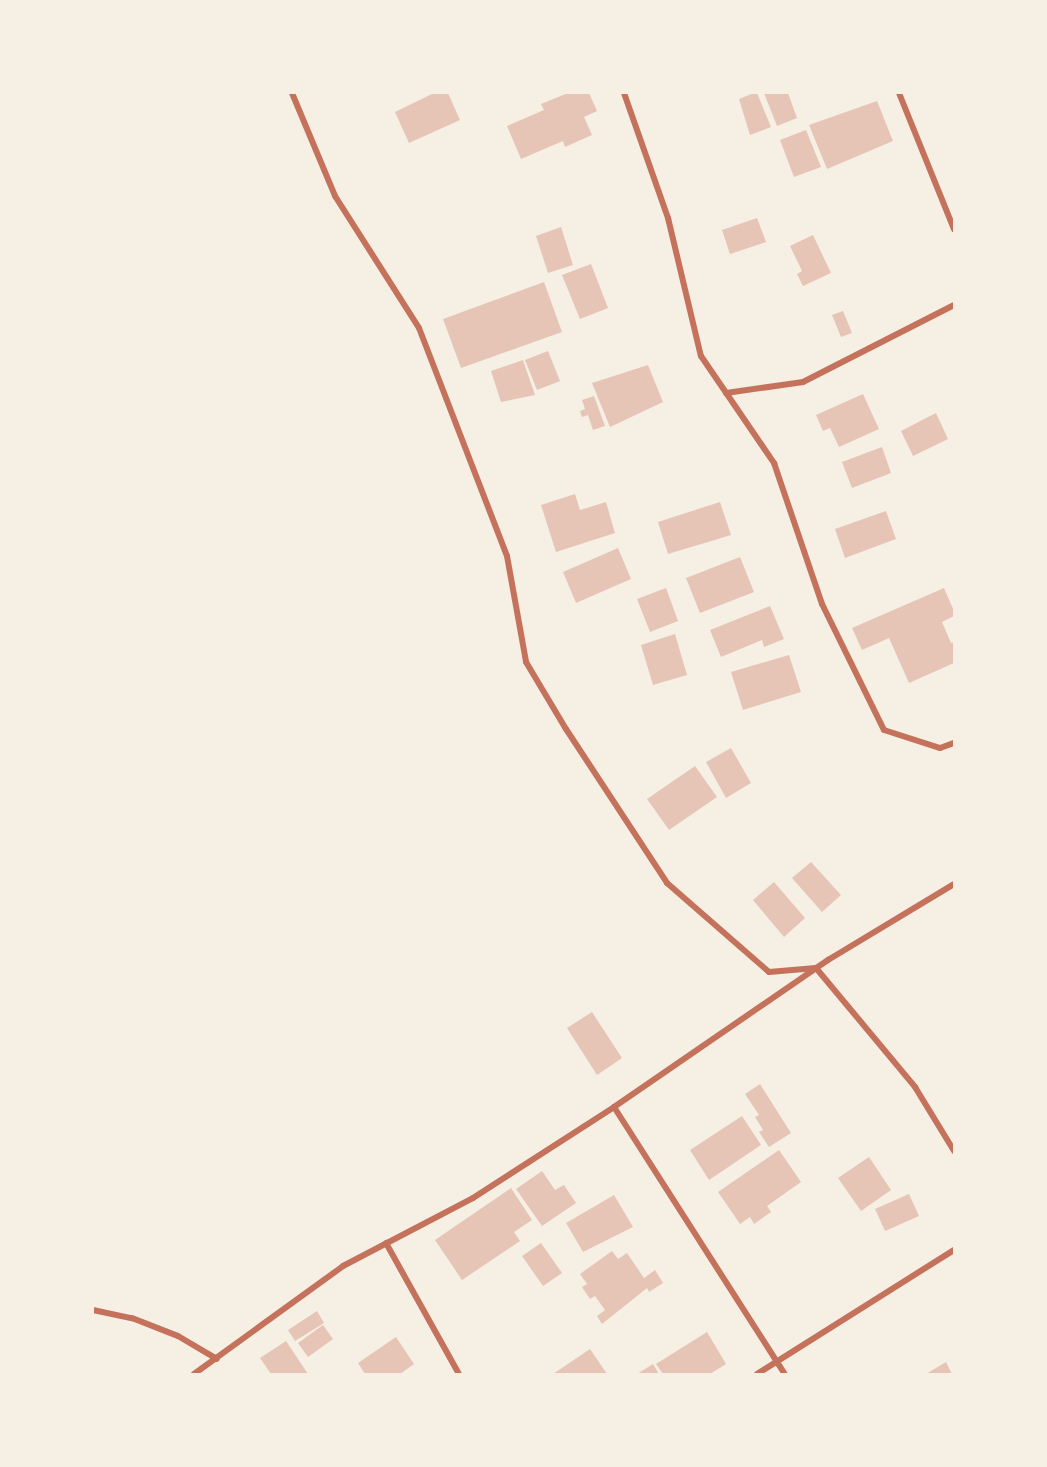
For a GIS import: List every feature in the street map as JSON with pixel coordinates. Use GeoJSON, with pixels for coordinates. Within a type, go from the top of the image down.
{"type":"FeatureCollection","features":[{"type":"Feature","properties":{"kind":"street"},"geometry":{"type":"LineString","coordinates":[[292,93],[335,196],[419,328],[507,556],[526,662],[566,729],[667,883],[769,972],[816,968]]}},
{"type":"Feature","properties":{"kind":"street"},"geometry":{"type":"LineString","coordinates":[[624,93],[668,218],[700,356],[774,463],[822,604],[884,730],[940,748],[954,743]]}},
{"type":"Feature","properties":{"kind":"street"},"geometry":{"type":"LineString","coordinates":[[899,93],[954,229]]}},
{"type":"Feature","properties":{"kind":"street"},"geometry":{"type":"LineString","coordinates":[[726,393],[804,382],[954,305]]}},
{"type":"Feature","properties":{"kind":"street"},"geometry":{"type":"LineString","coordinates":[[194,1374],[343,1266],[473,1198],[614,1107],[816,968],[954,884]]}},
{"type":"Feature","properties":{"kind":"street"},"geometry":{"type":"LineString","coordinates":[[816,968],[915,1087],[954,1151]]}},
{"type":"Feature","properties":{"kind":"street"},"geometry":{"type":"LineString","coordinates":[[614,1107],[785,1374]]}},
{"type":"Feature","properties":{"kind":"street"},"geometry":{"type":"LineString","coordinates":[[386,1243],[459,1374]]}},
{"type":"Feature","properties":{"kind":"street"},"geometry":{"type":"LineString","coordinates":[[757,1374],[954,1250]]}},
{"type":"Feature","properties":{"kind":"street"},"geometry":{"type":"LineString","coordinates":[[93,1310],[132,1318],[178,1336],[217,1359]]}},
{"type":"Feature","properties":{"kind":"building"},"geometry":{"type":"Polygon","coordinates":[[[434,93],[448,93],[460,120],[409,143],[395,112],[434,93]]]}},
{"type":"Feature","properties":{"kind":"building"},"geometry":{"type":"Polygon","coordinates":[[[568,93],[589,93],[597,111],[584,117],[592,135],[565,147],[563,141],[521,159],[507,126],[544,110],[541,104],[568,93]]]}},
{"type":"Feature","properties":{"kind":"building"},"geometry":{"type":"Polygon","coordinates":[[[757,93],[771,127],[750,135],[739,99],[757,93]]]}},
{"type":"Feature","properties":{"kind":"building"},"geometry":{"type":"Polygon","coordinates":[[[764,93],[788,93],[797,118],[777,126],[764,93]]]}},
{"type":"Feature","properties":{"kind":"building"},"geometry":{"type":"Polygon","coordinates":[[[877,101],[893,141],[827,169],[809,125],[877,101]]]}},
{"type":"Feature","properties":{"kind":"building"},"geometry":{"type":"Polygon","coordinates":[[[806,130],[821,167],[794,177],[780,140],[806,130]]]}},
{"type":"Feature","properties":{"kind":"building"},"geometry":{"type":"Polygon","coordinates":[[[757,218],[766,242],[730,254],[722,230],[757,218]]]}},
{"type":"Feature","properties":{"kind":"building"},"geometry":{"type":"Polygon","coordinates":[[[561,227],[573,265],[548,273],[536,236],[561,227]]]}},
{"type":"Feature","properties":{"kind":"building"},"geometry":{"type":"Polygon","coordinates":[[[813,235],[831,273],[803,286],[797,274],[802,271],[790,246],[813,235]]]}},
{"type":"Feature","properties":{"kind":"building"},"geometry":{"type":"Polygon","coordinates":[[[591,264],[608,308],[580,319],[562,275],[591,264]]]}},
{"type":"Feature","properties":{"kind":"building"},"geometry":{"type":"Polygon","coordinates":[[[544,282],[562,332],[461,368],[443,319],[544,282]]]}},
{"type":"Feature","properties":{"kind":"building"},"geometry":{"type":"Polygon","coordinates":[[[843,311],[852,333],[841,337],[832,315],[843,311]]]}},
{"type":"Feature","properties":{"kind":"building"},"geometry":{"type":"Polygon","coordinates":[[[548,351],[560,381],[537,390],[525,360],[548,351]]]}},
{"type":"Feature","properties":{"kind":"building"},"geometry":{"type":"Polygon","coordinates":[[[523,360],[535,395],[501,402],[491,371],[523,360]]]}},
{"type":"Feature","properties":{"kind":"building"},"geometry":{"type":"Polygon","coordinates":[[[648,365],[663,402],[610,427],[592,383],[648,365]]]}},
{"type":"Feature","properties":{"kind":"building"},"geometry":{"type":"Polygon","coordinates":[[[863,394],[879,429],[839,447],[830,428],[823,431],[816,415],[863,394]]]}},
{"type":"Feature","properties":{"kind":"building"},"geometry":{"type":"Polygon","coordinates":[[[594,396],[605,426],[593,430],[588,415],[582,417],[580,411],[585,409],[582,400],[594,396]]]}},
{"type":"Feature","properties":{"kind":"building"},"geometry":{"type":"Polygon","coordinates":[[[936,413],[948,439],[913,456],[901,431],[936,413]]]}},
{"type":"Feature","properties":{"kind":"building"},"geometry":{"type":"Polygon","coordinates":[[[882,447],[891,473],[852,488],[842,462],[882,447]]]}},
{"type":"Feature","properties":{"kind":"building"},"geometry":{"type":"Polygon","coordinates":[[[575,494],[580,510],[606,502],[615,533],[556,552],[541,505],[575,494]]]}},
{"type":"Feature","properties":{"kind":"building"},"geometry":{"type":"Polygon","coordinates":[[[720,502],[731,535],[668,554],[658,522],[720,502]]]}},
{"type":"Feature","properties":{"kind":"building"},"geometry":{"type":"Polygon","coordinates":[[[886,511],[896,539],[845,558],[835,529],[886,511]]]}},
{"type":"Feature","properties":{"kind":"building"},"geometry":{"type":"Polygon","coordinates":[[[618,548],[631,579],[576,603],[563,572],[618,548]]]}},
{"type":"Feature","properties":{"kind":"building"},"geometry":{"type":"Polygon","coordinates":[[[740,557],[754,592],[700,613],[686,578],[740,557]]]}},
{"type":"Feature","properties":{"kind":"building"},"geometry":{"type":"Polygon","coordinates":[[[666,588],[678,621],[650,632],[637,599],[666,588]]]}},
{"type":"Feature","properties":{"kind":"building"},"geometry":{"type":"Polygon","coordinates":[[[944,588],[954,611],[954,616],[942,622],[951,643],[954,642],[954,663],[909,683],[889,638],[862,650],[852,628],[944,588]]]}},
{"type":"Feature","properties":{"kind":"building"},"geometry":{"type":"Polygon","coordinates":[[[770,606],[784,639],[764,647],[762,640],[721,657],[710,630],[770,606]]]}},
{"type":"Feature","properties":{"kind":"building"},"geometry":{"type":"Polygon","coordinates":[[[675,634],[687,675],[653,685],[641,645],[675,634]]]}},
{"type":"Feature","properties":{"kind":"building"},"geometry":{"type":"Polygon","coordinates":[[[789,655],[801,692],[743,710],[731,672],[789,655]]]}},
{"type":"Feature","properties":{"kind":"building"},"geometry":{"type":"Polygon","coordinates":[[[731,748],[751,783],[726,798],[706,762],[731,748]]]}},
{"type":"Feature","properties":{"kind":"building"},"geometry":{"type":"Polygon","coordinates":[[[695,766],[717,797],[669,830],[647,799],[695,766]]]}},
{"type":"Feature","properties":{"kind":"building"},"geometry":{"type":"Polygon","coordinates":[[[811,862],[841,895],[822,912],[792,878],[811,862]]]}},
{"type":"Feature","properties":{"kind":"building"},"geometry":{"type":"Polygon","coordinates":[[[774,882],[805,918],[784,937],[753,900],[774,882]]]}},
{"type":"Feature","properties":{"kind":"building"},"geometry":{"type":"Polygon","coordinates":[[[592,1012],[622,1058],[597,1075],[567,1028],[592,1012]]]}},
{"type":"Feature","properties":{"kind":"building"},"geometry":{"type":"Polygon","coordinates":[[[760,1084],[791,1133],[769,1147],[759,1132],[763,1130],[755,1117],[759,1115],[745,1094],[760,1084]]]}},
{"type":"Feature","properties":{"kind":"building"},"geometry":{"type":"Polygon","coordinates":[[[742,1116],[761,1145],[709,1180],[690,1150],[742,1116]]]}},
{"type":"Feature","properties":{"kind":"building"},"geometry":{"type":"Polygon","coordinates":[[[779,1150],[801,1182],[767,1206],[771,1212],[754,1224],[750,1217],[740,1224],[718,1192],[779,1150]]]}},
{"type":"Feature","properties":{"kind":"building"},"geometry":{"type":"Polygon","coordinates":[[[869,1157],[891,1190],[861,1211],[838,1178],[869,1157]]]}},
{"type":"Feature","properties":{"kind":"building"},"geometry":{"type":"Polygon","coordinates":[[[542,1171],[555,1190],[564,1185],[576,1203],[542,1226],[516,1189],[542,1171]]]}},
{"type":"Feature","properties":{"kind":"building"},"geometry":{"type":"Polygon","coordinates":[[[511,1188],[532,1220],[514,1232],[520,1241],[462,1280],[435,1240],[511,1188]]]}},
{"type":"Feature","properties":{"kind":"building"},"geometry":{"type":"Polygon","coordinates":[[[909,1194],[919,1216],[885,1231],[875,1209],[909,1194]]]}},
{"type":"Feature","properties":{"kind":"building"},"geometry":{"type":"Polygon","coordinates":[[[614,1195],[633,1227],[583,1252],[566,1223],[614,1195]]]}},
{"type":"Feature","properties":{"kind":"building"},"geometry":{"type":"Polygon","coordinates":[[[541,1243],[562,1273],[543,1286],[522,1256],[541,1243]]]}},
{"type":"Feature","properties":{"kind":"building"},"geometry":{"type":"Polygon","coordinates":[[[612,1251],[618,1259],[627,1253],[644,1278],[655,1270],[663,1283],[649,1292],[647,1288],[602,1324],[597,1316],[605,1310],[595,1296],[590,1299],[582,1287],[587,1284],[580,1274],[612,1251]]]}},
{"type":"Feature","properties":{"kind":"building"},"geometry":{"type":"Polygon","coordinates":[[[317,1311],[324,1323],[295,1341],[288,1330],[317,1311]]]}},
{"type":"Feature","properties":{"kind":"building"},"geometry":{"type":"Polygon","coordinates":[[[323,1325],[333,1339],[308,1357],[298,1343],[323,1325]]]}},
{"type":"Feature","properties":{"kind":"building"},"geometry":{"type":"Polygon","coordinates":[[[707,1332],[726,1364],[710,1374],[663,1374],[656,1364],[707,1332]]]}},
{"type":"Feature","properties":{"kind":"building"},"geometry":{"type":"Polygon","coordinates":[[[396,1337],[414,1364],[400,1374],[365,1374],[358,1363],[396,1337]]]}},
{"type":"Feature","properties":{"kind":"building"},"geometry":{"type":"Polygon","coordinates":[[[286,1341],[308,1374],[271,1374],[260,1358],[286,1341]]]}},
{"type":"Feature","properties":{"kind":"building"},"geometry":{"type":"Polygon","coordinates":[[[590,1349],[607,1374],[553,1374],[590,1349]]]}},
{"type":"Feature","properties":{"kind":"building"},"geometry":{"type":"Polygon","coordinates":[[[946,1362],[952,1374],[926,1374],[946,1362]]]}},
{"type":"Feature","properties":{"kind":"building"},"geometry":{"type":"Polygon","coordinates":[[[653,1364],[659,1374],[637,1374],[653,1364]]]}}]}
